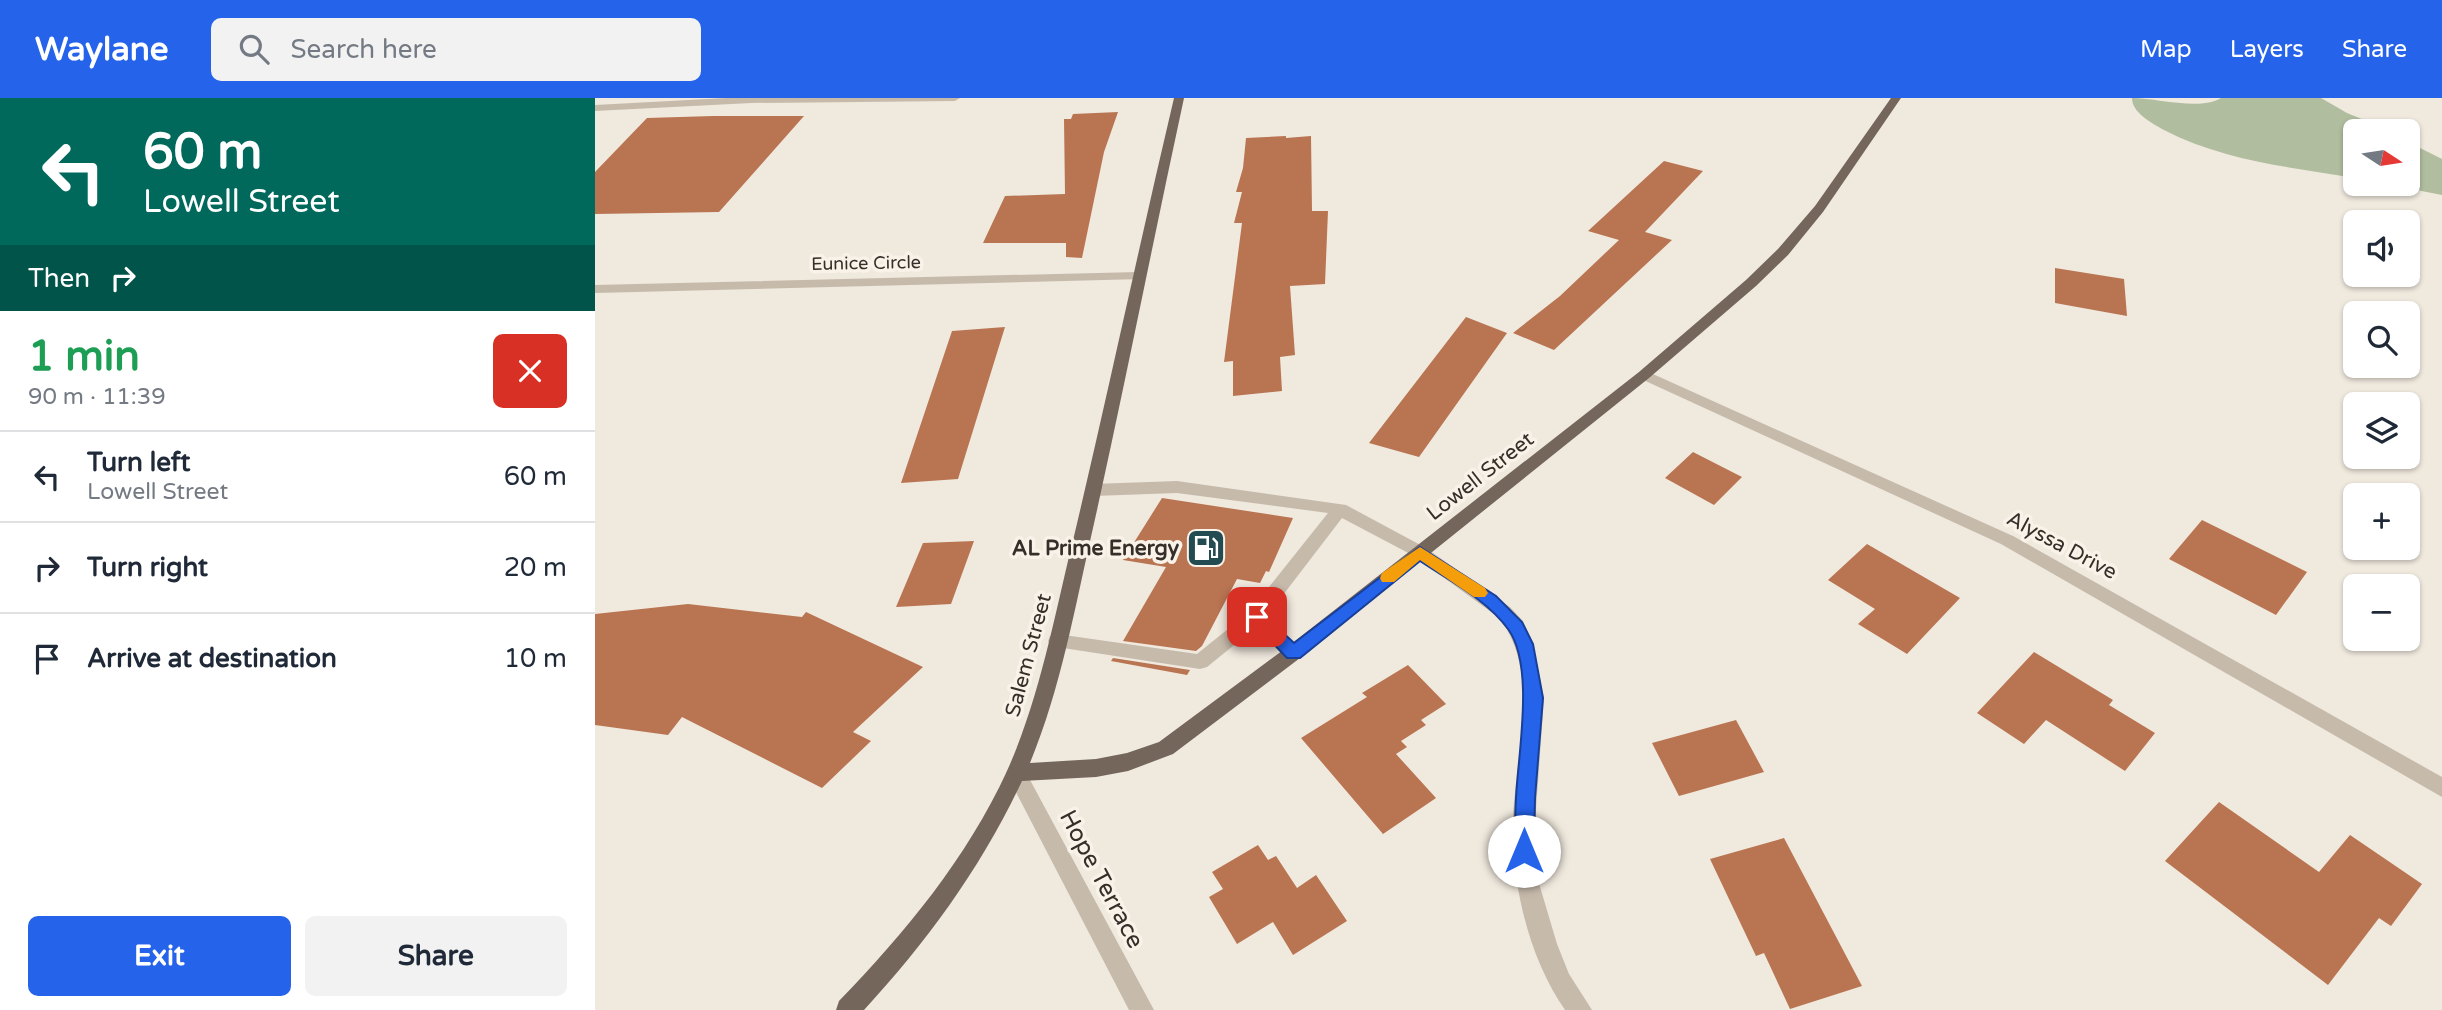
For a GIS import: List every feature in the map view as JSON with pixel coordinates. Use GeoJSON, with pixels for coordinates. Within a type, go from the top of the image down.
{"type":"FeatureCollection","features":[{"type":"Feature","properties":{"kind":"main road","name":"Salem Street"},"geometry":{"type":"LineString","coordinates":[[848,1010],[929,916],[978,841],[1016,773],[1028,741],[1057,640],[1093,490],[1179,98]]}},
{"type":"Feature","properties":{"kind":"main road","name":"Lowell Street"},"geometry":{"type":"LineString","coordinates":[[1016,773],[1096,768],[1128,762],[1166,748],[1293,653],[1644,375],[1733,299],[1783,252],[1819,209],[1896,98]]}},
{"type":"Feature","properties":{"kind":"street"},"geometry":{"type":"LineString","coordinates":[[595,107],[751,100],[955,98]]}},
{"type":"Feature","properties":{"kind":"street","name":"Eunice Circle"},"geometry":{"type":"LineString","coordinates":[[595,289],[1138,276]]}},
{"type":"Feature","properties":{"kind":"street","name":"Alyssa Drive"},"geometry":{"type":"LineString","coordinates":[[1644,375],[2007,540],[2092,586],[2442,788]]}},
{"type":"Feature","properties":{"kind":"street"},"geometry":{"type":"LineString","coordinates":[[1093,490],[1177,488],[1340,509],[1420,552],[1490,600],[1516,626],[1524,644],[1534,698],[1524,823],[1527,880],[1545,944],[1560,982],[1580,1010]]}},
{"type":"Feature","properties":{"kind":"street"},"geometry":{"type":"LineString","coordinates":[[1057,640],[1200,662],[1257,617],[1340,509]]}},
{"type":"Feature","properties":{"kind":"street"},"geometry":{"type":"LineString","coordinates":[[1257,617],[1293,653]]}},
{"type":"Feature","properties":{"kind":"street","name":"Hope Terrace"},"geometry":{"type":"LineString","coordinates":[[1016,773],[1142,1010]]}},
{"type":"Feature","properties":{"kind":"green space"},"geometry":{"type":"Polygon","coordinates":[[[2132,98],[2190,104],[2212,102],[2221,98],[2321,98],[2362,119],[2343,119],[2343,176],[2257,162],[2187,141],[2149,121],[2139,113],[2132,98]]]}},
{"type":"Feature","properties":{"kind":"green space"},"geometry":{"type":"Polygon","coordinates":[[[2420,148],[2442,159],[2442,195],[2420,191],[2420,148]]]}},
{"type":"Feature","properties":{"kind":"building"},"geometry":{"type":"Polygon","coordinates":[[[1118,112],[1104,152],[1082,258],[1066,257],[1066,243],[983,243],[1005,196],[1065,194],[1064,119],[1071,119],[1073,114],[1118,112]]]}},
{"type":"Feature","properties":{"kind":"building"},"geometry":{"type":"Polygon","coordinates":[[[804,116],[719,212],[595,214],[595,172],[647,118],[804,116]]]}},
{"type":"Feature","properties":{"kind":"building"},"geometry":{"type":"Polygon","coordinates":[[[1311,136],[1312,211],[1328,211],[1325,284],[1290,286],[1295,355],[1280,357],[1282,391],[1233,396],[1233,361],[1224,362],[1242,223],[1234,223],[1242,192],[1236,192],[1243,168],[1246,138],[1311,136]]]}},
{"type":"Feature","properties":{"kind":"building"},"geometry":{"type":"Polygon","coordinates":[[[1664,161],[1703,171],[1645,232],[1672,240],[1554,350],[1513,333],[1560,296],[1619,240],[1588,231],[1664,161]]]}},
{"type":"Feature","properties":{"kind":"building"},"geometry":{"type":"Polygon","coordinates":[[[2055,268],[2124,279],[2127,316],[2055,303],[2055,268]]]}},
{"type":"Feature","properties":{"kind":"building"},"geometry":{"type":"Polygon","coordinates":[[[1466,317],[1507,333],[1419,457],[1369,443],[1466,317]]]}},
{"type":"Feature","properties":{"kind":"building"},"geometry":{"type":"Polygon","coordinates":[[[1005,327],[958,479],[901,483],[952,331],[1005,327]]]}},
{"type":"Feature","properties":{"kind":"building"},"geometry":{"type":"Polygon","coordinates":[[[1693,452],[1742,477],[1714,505],[1665,478],[1693,452]]]}},
{"type":"Feature","properties":{"kind":"building","name":"AL Prime Energy"},"geometry":{"type":"Polygon","coordinates":[[[1162,498],[1293,518],[1269,572],[1266,571],[1260,583],[1237,579],[1202,646],[1196,651],[1123,641],[1166,567],[1123,560],[1162,498]]]}},
{"type":"Feature","properties":{"kind":"building"},"geometry":{"type":"Polygon","coordinates":[[[2202,520],[2307,572],[2276,615],[2169,559],[2202,520]]]}},
{"type":"Feature","properties":{"kind":"building"},"geometry":{"type":"Polygon","coordinates":[[[974,541],[951,604],[896,607],[923,543],[974,541]]]}},
{"type":"Feature","properties":{"kind":"building"},"geometry":{"type":"Polygon","coordinates":[[[1867,544],[1960,598],[1907,654],[1858,624],[1875,609],[1828,580],[1867,544]]]}},
{"type":"Feature","properties":{"kind":"building"},"geometry":{"type":"Polygon","coordinates":[[[688,604],[802,617],[806,612],[923,667],[853,732],[871,741],[822,788],[682,717],[668,735],[595,725],[595,614],[688,604]]]}},
{"type":"Feature","properties":{"kind":"building"},"geometry":{"type":"Polygon","coordinates":[[[2034,652],[2113,700],[2109,705],[2155,733],[2125,771],[2046,720],[2024,744],[1977,713],[2034,652]]]}},
{"type":"Feature","properties":{"kind":"building"},"geometry":{"type":"Polygon","coordinates":[[[1113,658],[1190,670],[1187,675],[1111,661],[1113,658]]]}},
{"type":"Feature","properties":{"kind":"building"},"geometry":{"type":"Polygon","coordinates":[[[1408,665],[1446,704],[1421,720],[1426,725],[1401,741],[1407,747],[1396,754],[1436,798],[1383,834],[1301,738],[1367,697],[1362,693],[1408,665]]]}},
{"type":"Feature","properties":{"kind":"building"},"geometry":{"type":"Polygon","coordinates":[[[1736,720],[1764,772],[1679,796],[1652,743],[1736,720]]]}},
{"type":"Feature","properties":{"kind":"building"},"geometry":{"type":"Polygon","coordinates":[[[2219,802],[2319,872],[2350,835],[2422,884],[2391,926],[2379,918],[2328,985],[2165,861],[2219,802]]]}},
{"type":"Feature","properties":{"kind":"building"},"geometry":{"type":"Polygon","coordinates":[[[1784,838],[1862,986],[1790,1009],[1764,953],[1756,956],[1710,859],[1784,838]]]}},
{"type":"Feature","properties":{"kind":"building"},"geometry":{"type":"Polygon","coordinates":[[[1258,845],[1268,860],[1276,856],[1297,888],[1316,875],[1347,921],[1293,955],[1273,922],[1237,944],[1209,897],[1223,889],[1212,872],[1258,845]]]}},
{"type":"Feature","properties":{"kind":"slow traffic"},"geometry":{"type":"LineString","coordinates":[[1388,578],[1420,552],[1479,593]]}},
{"type":"Feature","properties":{"kind":"place","name":"AL Prime Energy"},"geometry":{"type":"Point","coordinates":[1206,548]}},
{"type":"Feature","properties":{"kind":"route"},"geometry":{"type":"LineString","coordinates":[[1257,617],[1293,653],[1420,552],[1504,612],[1516,626],[1524,644],[1534,698],[1525,798],[1524,851]]}}]}
